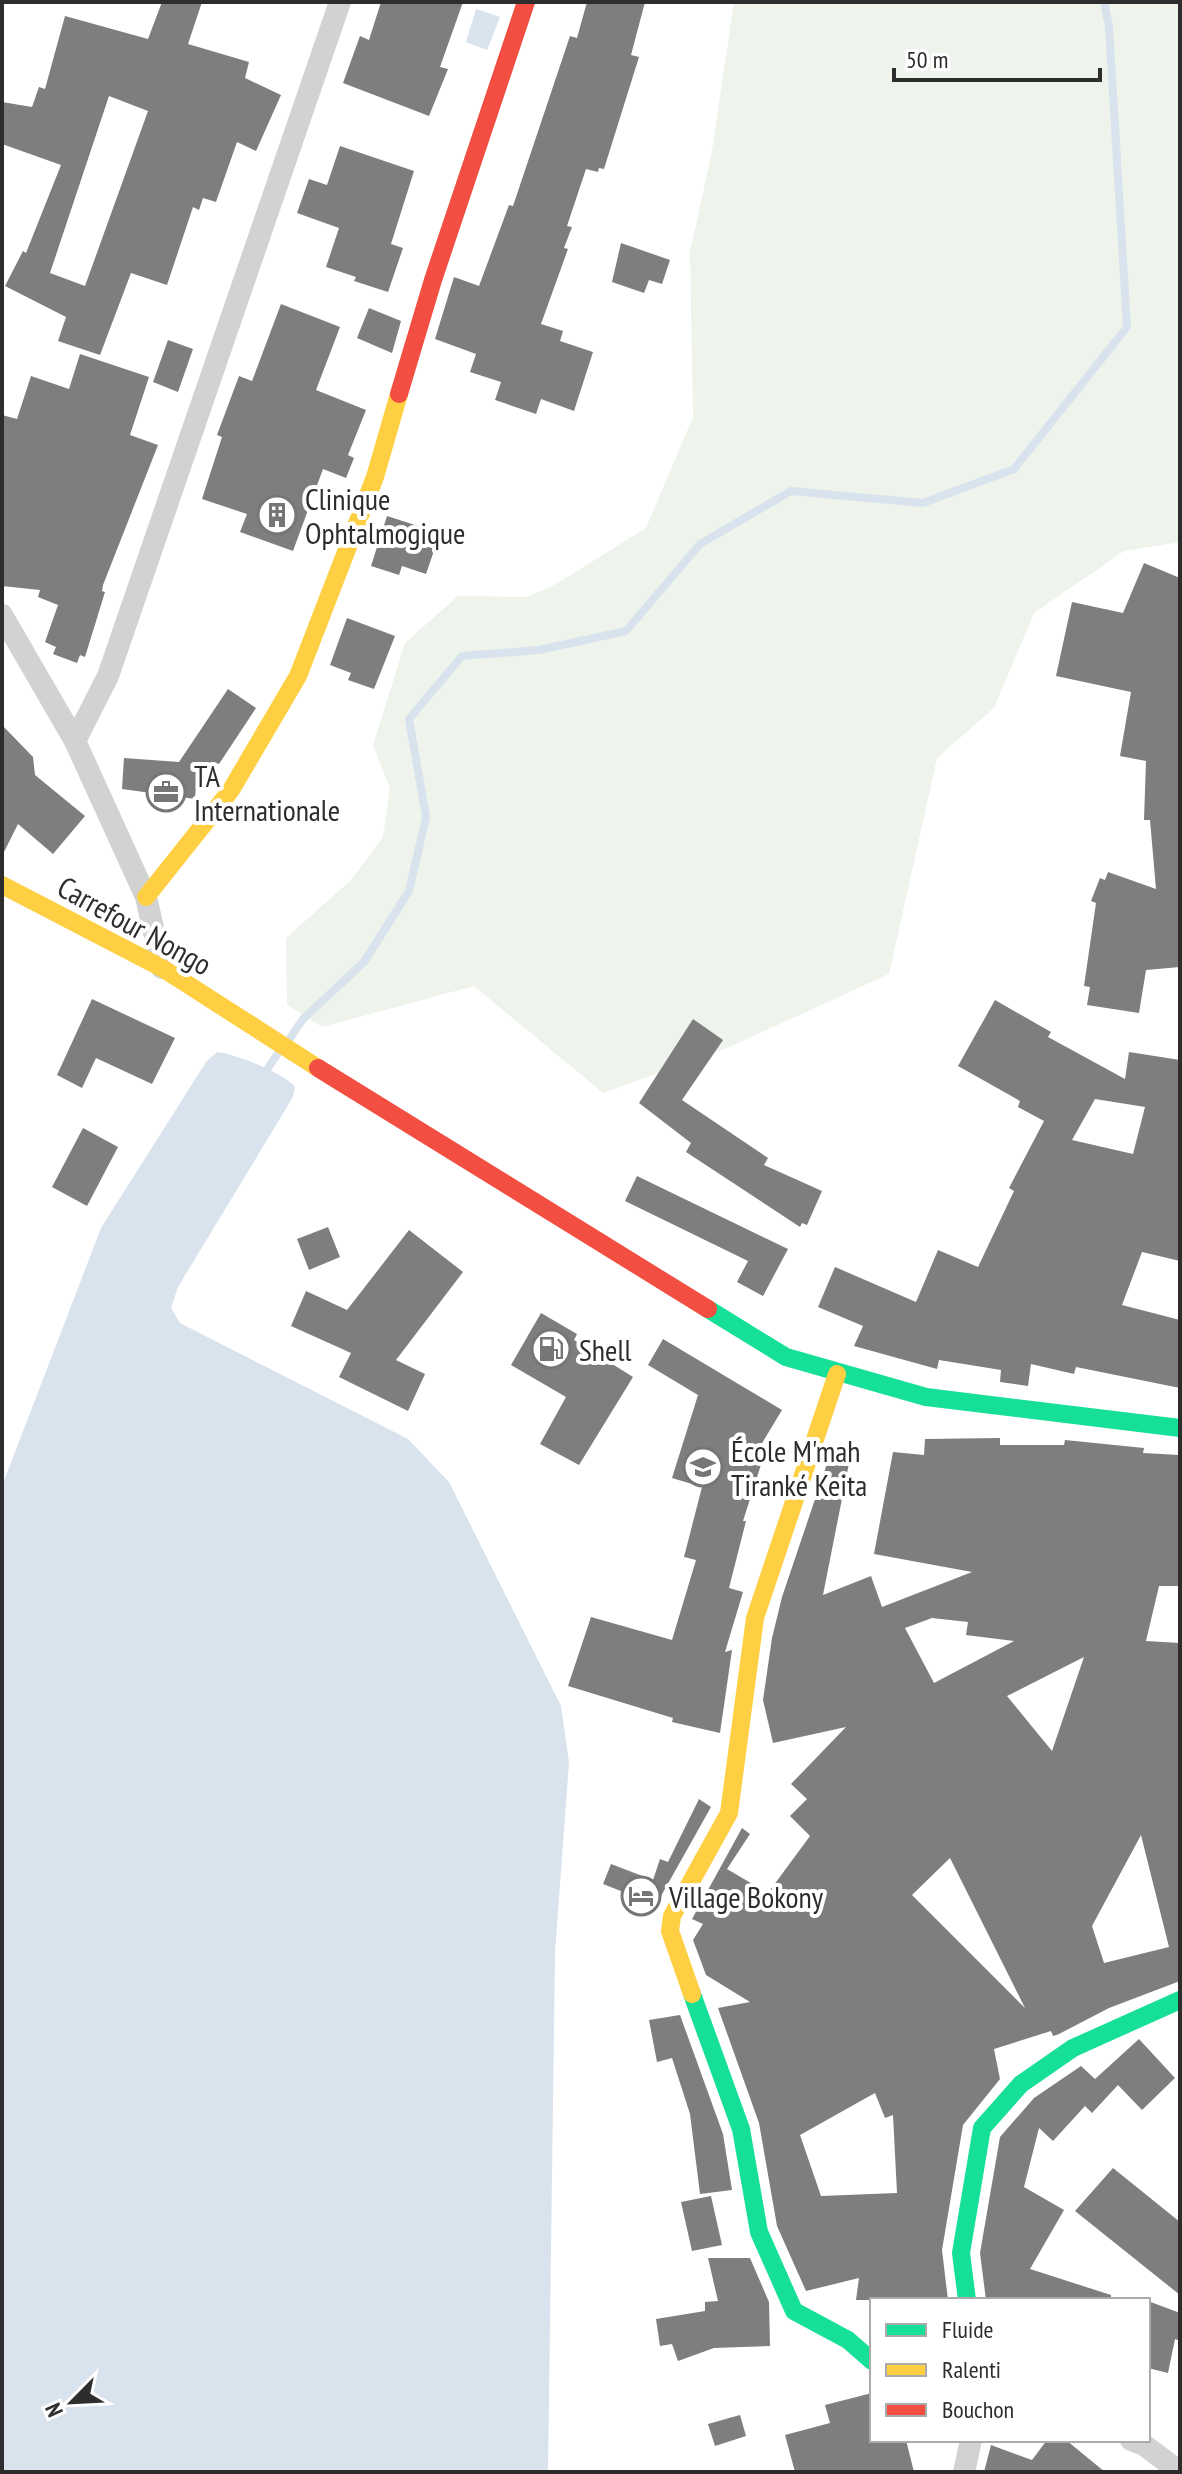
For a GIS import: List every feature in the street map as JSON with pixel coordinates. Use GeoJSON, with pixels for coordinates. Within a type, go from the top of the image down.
{"type":"FeatureCollection","features":[{"type":"Feature","properties":{"kind":"street"},"geometry":{"type":"LineString","coordinates":[[75,741],[108,676],[340,2]]}},
{"type":"Feature","properties":{"kind":"street"},"geometry":{"type":"LineString","coordinates":[[146,897],[231,790],[298,676],[375,477],[433,280],[526,2]]}},
{"type":"Feature","properties":{"kind":"street"},"geometry":{"type":"LineString","coordinates":[[2,615],[75,741],[146,897],[162,968]]}},
{"type":"Feature","properties":{"kind":"street","name":"Carrefour Nongo"},"geometry":{"type":"LineString","coordinates":[[2,885],[162,968],[238,1019],[786,1357],[926,1397],[1180,1428]]}},
{"type":"Feature","properties":{"kind":"street"},"geometry":{"type":"LineString","coordinates":[[837,1374],[755,1618],[729,1813],[672,1916],[670,1931],[741,2129],[759,2232],[794,2311],[848,2340],[870,2359]]}},
{"type":"Feature","properties":{"kind":"street"},"geometry":{"type":"LineString","coordinates":[[967,2298],[961,2253],[982,2128],[1021,2084],[1073,2048],[1180,2000]]}},
{"type":"Feature","properties":{"kind":"street"},"geometry":{"type":"LineString","coordinates":[[964,2472],[971,2442]]}},
{"type":"Feature","properties":{"kind":"street"},"geometry":{"type":"LineString","coordinates":[[1136,2442],[1180,2472]]}},
{"type":"Feature","properties":{"kind":"shaded area"},"geometry":{"type":"Polygon","coordinates":[[[734,2],[1180,2],[1180,542],[1124,551],[1034,613],[994,708],[937,758],[889,974],[727,1048],[603,1093],[474,986],[322,1027],[287,1005],[286,938],[351,880],[383,837],[390,788],[373,745],[405,643],[458,596],[527,597],[558,583],[646,528],[693,417],[690,252],[712,151],[734,2]]]}},
{"type":"Feature","properties":{"kind":"shaded area"},"geometry":{"type":"Polygon","coordinates":[[[476,9],[500,17],[487,50],[466,42],[476,9]]]}},
{"type":"Feature","properties":{"kind":"shaded area"},"geometry":{"type":"Polygon","coordinates":[[[217,1052],[259,1065],[295,1087],[293,1097],[178,1287],[171,1308],[180,1323],[408,1439],[449,1482],[561,1706],[569,1762],[555,1953],[548,2472],[2,2472],[2,1486],[101,1228],[206,1062],[217,1052]]]}},
{"type":"Feature","properties":{"kind":"building"},"geometry":{"type":"Polygon","coordinates":[[[162,2],[202,2],[188,44],[249,62],[245,78],[281,95],[256,151],[237,142],[216,202],[203,198],[199,210],[193,207],[167,285],[131,273],[100,355],[58,341],[66,317],[5,286],[23,251],[26,253],[61,165],[2,144],[2,102],[32,107],[39,87],[45,89],[65,16],[148,39],[162,2]],[[109,96],[50,273],[85,286],[148,111],[109,96]]]}},
{"type":"Feature","properties":{"kind":"building"},"geometry":{"type":"Polygon","coordinates":[[[381,2],[463,2],[440,67],[448,69],[429,116],[343,83],[360,36],[369,40],[381,2]]]}},
{"type":"Feature","properties":{"kind":"building"},"geometry":{"type":"Polygon","coordinates":[[[587,2],[645,2],[631,55],[639,57],[604,169],[599,168],[598,172],[586,169],[567,226],[572,227],[564,248],[568,249],[541,324],[563,331],[560,341],[593,352],[574,411],[541,399],[536,414],[495,400],[501,382],[470,372],[476,354],[435,339],[454,277],[479,286],[509,205],[513,206],[570,36],[577,38],[587,2]]]}},
{"type":"Feature","properties":{"kind":"building"},"geometry":{"type":"Polygon","coordinates":[[[340,146],[414,171],[391,244],[403,248],[388,292],[354,281],[356,277],[326,267],[339,228],[297,213],[309,179],[327,185],[340,146]]]}},
{"type":"Feature","properties":{"kind":"building"},"geometry":{"type":"Polygon","coordinates":[[[621,243],[670,260],[662,284],[649,280],[644,293],[612,282],[621,243]]]}},
{"type":"Feature","properties":{"kind":"building"},"geometry":{"type":"Polygon","coordinates":[[[281,304],[340,327],[316,390],[366,410],[348,455],[354,458],[346,478],[323,469],[293,551],[240,532],[247,514],[202,499],[222,437],[217,435],[239,376],[252,381],[281,304]]]}},
{"type":"Feature","properties":{"kind":"building"},"geometry":{"type":"Polygon","coordinates":[[[369,308],[401,321],[392,353],[357,338],[369,308]]]}},
{"type":"Feature","properties":{"kind":"building"},"geometry":{"type":"Polygon","coordinates":[[[168,340],[193,349],[178,392],[153,382],[168,340]]]}},
{"type":"Feature","properties":{"kind":"building"},"geometry":{"type":"Polygon","coordinates":[[[80,354],[149,377],[130,435],[158,445],[103,585],[102,591],[105,592],[85,657],[80,655],[77,663],[53,654],[56,647],[45,642],[58,605],[38,597],[40,590],[2,586],[2,415],[17,419],[31,376],[69,389],[80,354]]]}},
{"type":"Feature","properties":{"kind":"building"},"geometry":{"type":"Polygon","coordinates":[[[387,516],[440,533],[426,574],[402,566],[399,575],[371,566],[387,516]]]}},
{"type":"Feature","properties":{"kind":"building"},"geometry":{"type":"Polygon","coordinates":[[[1144,563],[1180,578],[1180,967],[1146,970],[1139,1013],[1087,1005],[1090,987],[1084,986],[1096,903],[1091,901],[1100,878],[1105,880],[1108,872],[1156,889],[1150,820],[1144,820],[1146,761],[1120,756],[1131,692],[1056,676],[1072,602],[1123,613],[1144,563]]]}},
{"type":"Feature","properties":{"kind":"building"},"geometry":{"type":"Polygon","coordinates":[[[347,618],[395,636],[374,689],[348,680],[351,673],[330,665],[347,618]]]}},
{"type":"Feature","properties":{"kind":"building"},"geometry":{"type":"Polygon","coordinates":[[[228,689],[256,708],[219,764],[213,762],[209,771],[197,768],[195,799],[122,789],[124,758],[179,762],[228,689]]]}},
{"type":"Feature","properties":{"kind":"building"},"geometry":{"type":"Polygon","coordinates":[[[2,725],[33,757],[35,775],[85,816],[53,854],[18,824],[2,856],[2,725]]]}},
{"type":"Feature","properties":{"kind":"building"},"geometry":{"type":"Polygon","coordinates":[[[92,999],[175,1038],[152,1084],[96,1058],[82,1088],[57,1075],[92,999]]]}},
{"type":"Feature","properties":{"kind":"building"},"geometry":{"type":"Polygon","coordinates":[[[995,1000],[1051,1032],[1048,1037],[1125,1079],[1129,1052],[1180,1060],[1180,1261],[1142,1252],[1122,1305],[1180,1320],[1180,1388],[1076,1367],[1074,1374],[1031,1364],[1028,1386],[1000,1382],[1001,1370],[939,1360],[937,1369],[854,1346],[863,1326],[818,1307],[835,1267],[916,1302],[938,1250],[978,1267],[1014,1191],[1009,1188],[1044,1121],[1018,1107],[1020,1101],[958,1066],[995,1000]],[[1095,1099],[1072,1140],[1133,1154],[1145,1107],[1095,1099]]]}},
{"type":"Feature","properties":{"kind":"building"},"geometry":{"type":"Polygon","coordinates":[[[693,1019],[723,1040],[682,1100],[768,1158],[764,1165],[822,1191],[807,1225],[802,1223],[800,1227],[686,1152],[691,1143],[639,1103],[693,1019]]]}},
{"type":"Feature","properties":{"kind":"building"},"geometry":{"type":"Polygon","coordinates":[[[83,1128],[118,1147],[87,1206],[52,1187],[83,1128]]]}},
{"type":"Feature","properties":{"kind":"building"},"geometry":{"type":"Polygon","coordinates":[[[637,1176],[788,1249],[763,1296],[737,1282],[748,1261],[625,1201],[637,1176]]]}},
{"type":"Feature","properties":{"kind":"building"},"geometry":{"type":"Polygon","coordinates":[[[328,1227],[340,1257],[309,1270],[297,1239],[328,1227]]]}},
{"type":"Feature","properties":{"kind":"building"},"geometry":{"type":"Polygon","coordinates":[[[409,1230],[463,1272],[396,1360],[425,1374],[408,1411],[339,1377],[351,1353],[291,1326],[306,1291],[347,1310],[409,1230]]]}},
{"type":"Feature","properties":{"kind":"building"},"geometry":{"type":"Polygon","coordinates":[[[541,1313],[577,1334],[574,1340],[633,1377],[579,1465],[540,1444],[566,1397],[511,1365],[541,1313]]]}},
{"type":"Feature","properties":{"kind":"building"},"geometry":{"type":"Polygon","coordinates":[[[663,1339],[782,1410],[758,1450],[765,1452],[743,1521],[746,1521],[729,1588],[743,1592],[725,1652],[732,1650],[720,1733],[672,1722],[673,1718],[568,1686],[591,1617],[672,1640],[696,1560],[684,1557],[702,1487],[672,1478],[698,1395],[648,1365],[663,1339]]]}},
{"type":"Feature","properties":{"kind":"building"},"geometry":{"type":"Polygon","coordinates":[[[1000,1438],[1000,1445],[1064,1445],[1065,1440],[1144,1448],[1143,1453],[1180,1455],[1178,1586],[1159,1586],[1146,1641],[1180,1643],[1180,1981],[1109,2008],[1059,2034],[1053,2036],[1051,2031],[994,2049],[1000,2079],[963,2125],[942,2250],[948,2298],[856,2300],[859,2278],[806,2291],[777,2226],[759,2123],[718,2008],[750,2002],[706,1975],[693,1940],[703,1924],[692,1919],[742,1828],[750,1834],[727,1869],[768,1893],[810,1836],[790,1816],[807,1799],[791,1784],[846,1727],[773,1743],[763,1700],[782,1597],[833,1446],[852,1448],[823,1595],[871,1576],[882,1607],[972,1572],[874,1554],[893,1452],[924,1455],[925,1439],[1000,1438]],[[932,1618],[905,1628],[934,1683],[1014,1641],[966,1635],[968,1622],[932,1618]],[[1084,1657],[1007,1696],[1052,1751],[1084,1657]],[[1141,1835],[1092,1926],[1104,1963],[1169,1947],[1141,1835]],[[950,1858],[912,1895],[1025,2008],[950,1858]],[[875,2093],[800,2135],[821,2196],[897,2193],[893,2115],[885,2118],[875,2093]]]}},
{"type":"Feature","properties":{"kind":"building"},"geometry":{"type":"Polygon","coordinates":[[[699,1799],[711,1807],[656,1905],[603,1884],[611,1864],[653,1880],[660,1859],[668,1862],[699,1799]]]}},
{"type":"Feature","properties":{"kind":"building"},"geometry":{"type":"Polygon","coordinates":[[[680,2015],[723,2134],[732,2190],[700,2194],[690,2114],[672,2058],[657,2062],[649,2020],[680,2015]]]}},
{"type":"Feature","properties":{"kind":"building"},"geometry":{"type":"Polygon","coordinates":[[[1139,2039],[1175,2078],[1142,2110],[1118,2085],[1092,2113],[1085,2106],[1053,2141],[1039,2128],[1024,2187],[1064,2210],[1030,2269],[1111,2295],[1111,2298],[986,2298],[980,2253],[1000,2137],[1034,2098],[1081,2066],[1095,2079],[1139,2039]]]}},
{"type":"Feature","properties":{"kind":"building"},"geometry":{"type":"Polygon","coordinates":[[[1113,2168],[1180,2222],[1180,2295],[1075,2211],[1113,2168]]]}},
{"type":"Feature","properties":{"kind":"building"},"geometry":{"type":"Polygon","coordinates":[[[711,2196],[722,2245],[692,2251],[681,2202],[711,2196]]]}},
{"type":"Feature","properties":{"kind":"building"},"geometry":{"type":"Polygon","coordinates":[[[708,2258],[750,2258],[769,2302],[770,2346],[714,2348],[678,2361],[672,2344],[660,2346],[656,2319],[705,2311],[705,2302],[718,2301],[708,2258]]]}},
{"type":"Feature","properties":{"kind":"building"},"geometry":{"type":"Polygon","coordinates":[[[1150,2302],[1180,2313],[1180,2341],[1175,2339],[1168,2373],[1150,2368],[1150,2302]]]}},
{"type":"Feature","properties":{"kind":"building"},"geometry":{"type":"Polygon","coordinates":[[[870,2394],[870,2442],[906,2442],[914,2472],[795,2472],[785,2435],[830,2423],[825,2405],[870,2394]]]}},
{"type":"Feature","properties":{"kind":"building"},"geometry":{"type":"Polygon","coordinates":[[[740,2415],[746,2436],[715,2446],[708,2424],[740,2415]]]}},
{"type":"Feature","properties":{"kind":"building"},"geometry":{"type":"Polygon","coordinates":[[[1046,2442],[1068,2442],[1105,2472],[984,2472],[991,2445],[1032,2460],[1046,2442]]]}},
{"type":"Feature","properties":{"kind":"waterway"},"geometry":{"type":"LineString","coordinates":[[288,1041],[303,1019],[364,962],[409,891],[426,817],[409,719],[462,656],[539,650],[626,631],[700,544],[791,491],[923,503],[1014,469],[1127,327],[1109,27],[1104,2]]}},
{"type":"Feature","properties":{"kind":"waterway"},"geometry":{"type":"LineString","coordinates":[[268,1068],[277,1055]]}},
{"type":"Feature","properties":{"kind":"traffic: fast"},"geometry":{"type":"LineString","coordinates":[[708,1309],[786,1357],[926,1397],[1180,1428]]}},
{"type":"Feature","properties":{"kind":"traffic: fast"},"geometry":{"type":"LineString","coordinates":[[692,1994],[741,2129],[759,2232],[794,2311],[848,2340],[870,2359]]}},
{"type":"Feature","properties":{"kind":"traffic: fast"},"geometry":{"type":"LineString","coordinates":[[967,2298],[961,2253],[982,2128],[1021,2084],[1073,2048],[1180,2000]]}},
{"type":"Feature","properties":{"kind":"traffic: slow"},"geometry":{"type":"LineString","coordinates":[[146,897],[231,790],[298,676],[375,477],[399,394]]}},
{"type":"Feature","properties":{"kind":"traffic: slow"},"geometry":{"type":"LineString","coordinates":[[2,885],[162,968],[318,1068]]}},
{"type":"Feature","properties":{"kind":"traffic: slow"},"geometry":{"type":"LineString","coordinates":[[692,1994],[670,1931],[672,1916],[729,1813],[755,1618],[837,1374]]}},
{"type":"Feature","properties":{"kind":"traffic: jam"},"geometry":{"type":"LineString","coordinates":[[399,394],[433,280],[526,2]]}},
{"type":"Feature","properties":{"kind":"traffic: jam"},"geometry":{"type":"LineString","coordinates":[[318,1068],[708,1309]]}},
{"type":"Feature","properties":{"kind":"place","name":"Clinique Ophtalmogique"},"geometry":{"type":"Point","coordinates":[277,515]}},
{"type":"Feature","properties":{"kind":"place","name":"TA Internationale"},"geometry":{"type":"Point","coordinates":[166,792]}},
{"type":"Feature","properties":{"kind":"place","name":"Shell"},"geometry":{"type":"Point","coordinates":[551,1349]}},
{"type":"Feature","properties":{"kind":"place","name":"École M'mah Tiranké Keita"},"geometry":{"type":"Point","coordinates":[703,1467]}},
{"type":"Feature","properties":{"kind":"place","name":"Village Bokony"},"geometry":{"type":"Point","coordinates":[641,1896]}}]}
